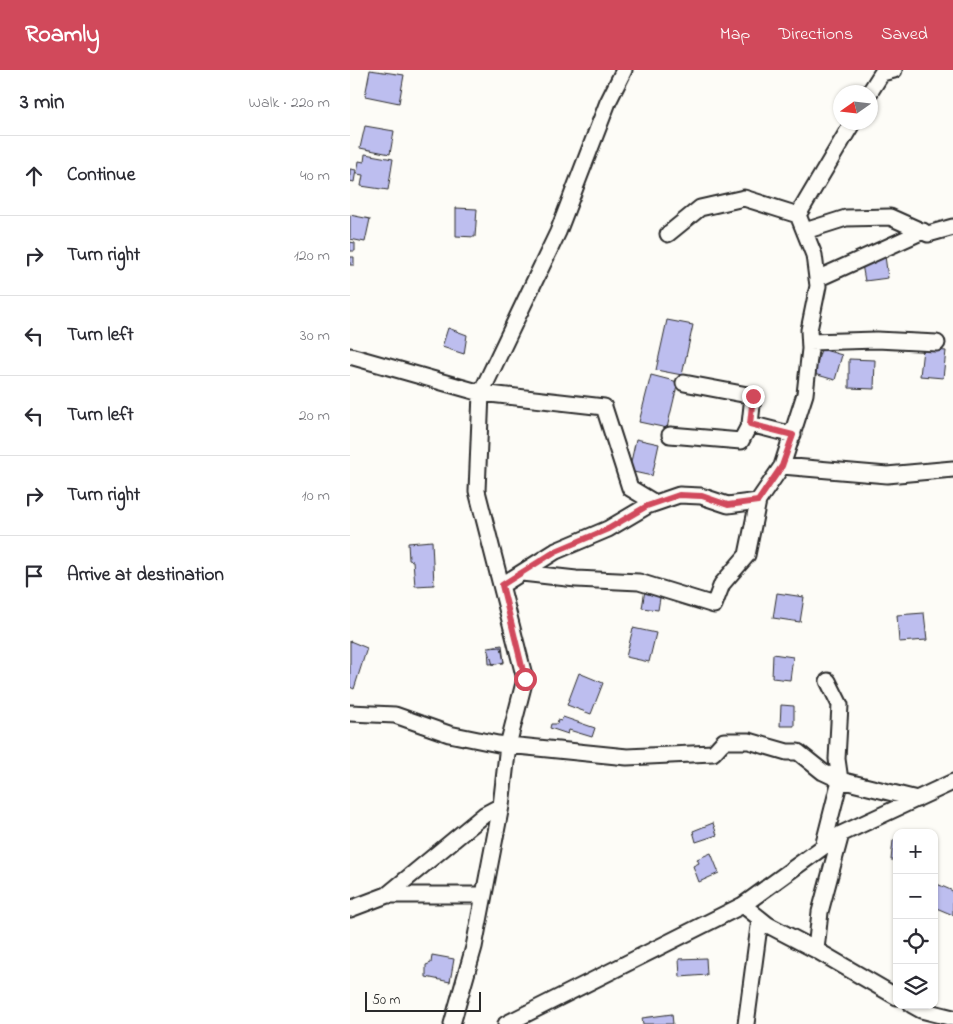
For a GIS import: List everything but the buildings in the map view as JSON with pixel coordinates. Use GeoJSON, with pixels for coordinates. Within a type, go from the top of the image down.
{"type":"FeatureCollection","features":[{"type":"Feature","properties":{"kind":"street"},"geometry":{"type":"LineString","coordinates":[[452,1024],[474,947],[500,806],[508,745],[525,679],[477,491],[481,393],[558,232],[608,102],[624,70]]}},
{"type":"Feature","properties":{"kind":"street"},"geometry":{"type":"LineString","coordinates":[[874,85],[882,73],[894,70]]}},
{"type":"Feature","properties":{"kind":"street"},"geometry":{"type":"LineString","coordinates":[[798,215],[848,130]]}},
{"type":"Feature","properties":{"kind":"street"},"geometry":{"type":"LineString","coordinates":[[522,573],[576,579],[638,582],[714,605],[722,584],[747,555],[758,501],[782,466],[805,394],[810,342],[809,330],[818,286],[814,255],[798,215],[744,198],[700,208],[668,234]]}},
{"type":"Feature","properties":{"kind":"street"},"geometry":{"type":"LineString","coordinates":[[805,231],[846,218],[890,217],[928,234],[953,227]]}},
{"type":"Feature","properties":{"kind":"street"},"geometry":{"type":"LineString","coordinates":[[817,279],[923,231]]}},
{"type":"Feature","properties":{"kind":"street"},"geometry":{"type":"LineString","coordinates":[[810,342],[876,340],[937,343]]}},
{"type":"Feature","properties":{"kind":"street"},"geometry":{"type":"LineString","coordinates":[[350,356],[481,393],[604,407],[630,488],[655,503]]}},
{"type":"Feature","properties":{"kind":"street"},"geometry":{"type":"LineString","coordinates":[[670,435],[741,441],[750,424],[753,396],[684,383]]}},
{"type":"Feature","properties":{"kind":"street"},"geometry":{"type":"LineString","coordinates":[[750,424],[793,435]]}},
{"type":"Feature","properties":{"kind":"street"},"geometry":{"type":"LineString","coordinates":[[782,466],[888,475],[953,469]]}},
{"type":"Feature","properties":{"kind":"street"},"geometry":{"type":"LineString","coordinates":[[502,585],[556,551],[608,529],[655,503],[679,495],[702,496],[728,505],[758,501]]}},
{"type":"Feature","properties":{"kind":"street"},"geometry":{"type":"LineString","coordinates":[[823,847],[840,780],[837,759],[840,705],[828,681]]}},
{"type":"Feature","properties":{"kind":"street"},"geometry":{"type":"LineString","coordinates":[[350,713],[395,715],[449,734],[508,745],[627,757],[713,753],[724,741],[749,741],[788,752],[798,752],[823,772],[840,780],[916,799]]}},
{"type":"Feature","properties":{"kind":"street"},"geometry":{"type":"LineString","coordinates":[[506,1024],[524,1020],[743,905],[841,834],[953,782]]}},
{"type":"Feature","properties":{"kind":"street"},"geometry":{"type":"LineString","coordinates":[[350,909],[387,895],[484,815],[500,806]]}},
{"type":"Feature","properties":{"kind":"street"},"geometry":{"type":"LineString","coordinates":[[816,950],[820,912],[841,834]]}},
{"type":"Feature","properties":{"kind":"street"},"geometry":{"type":"LineString","coordinates":[[387,895],[484,895]]}},
{"type":"Feature","properties":{"kind":"street"},"geometry":{"type":"LineString","coordinates":[[743,905],[760,919],[893,995]]}},
{"type":"Feature","properties":{"kind":"street"},"geometry":{"type":"LineString","coordinates":[[746,1024],[760,919]]}},
{"type":"Feature","properties":{"kind":"street"},"geometry":{"type":"LineString","coordinates":[[919,1009],[953,1018]]}},
{"type":"Feature","properties":{"kind":"route"},"geometry":{"type":"LineString","coordinates":[[525,679],[502,585],[556,551],[608,529],[647,506],[679,495],[702,496],[728,505],[758,501],[776,478],[793,435],[750,424],[753,396]]}}]}
